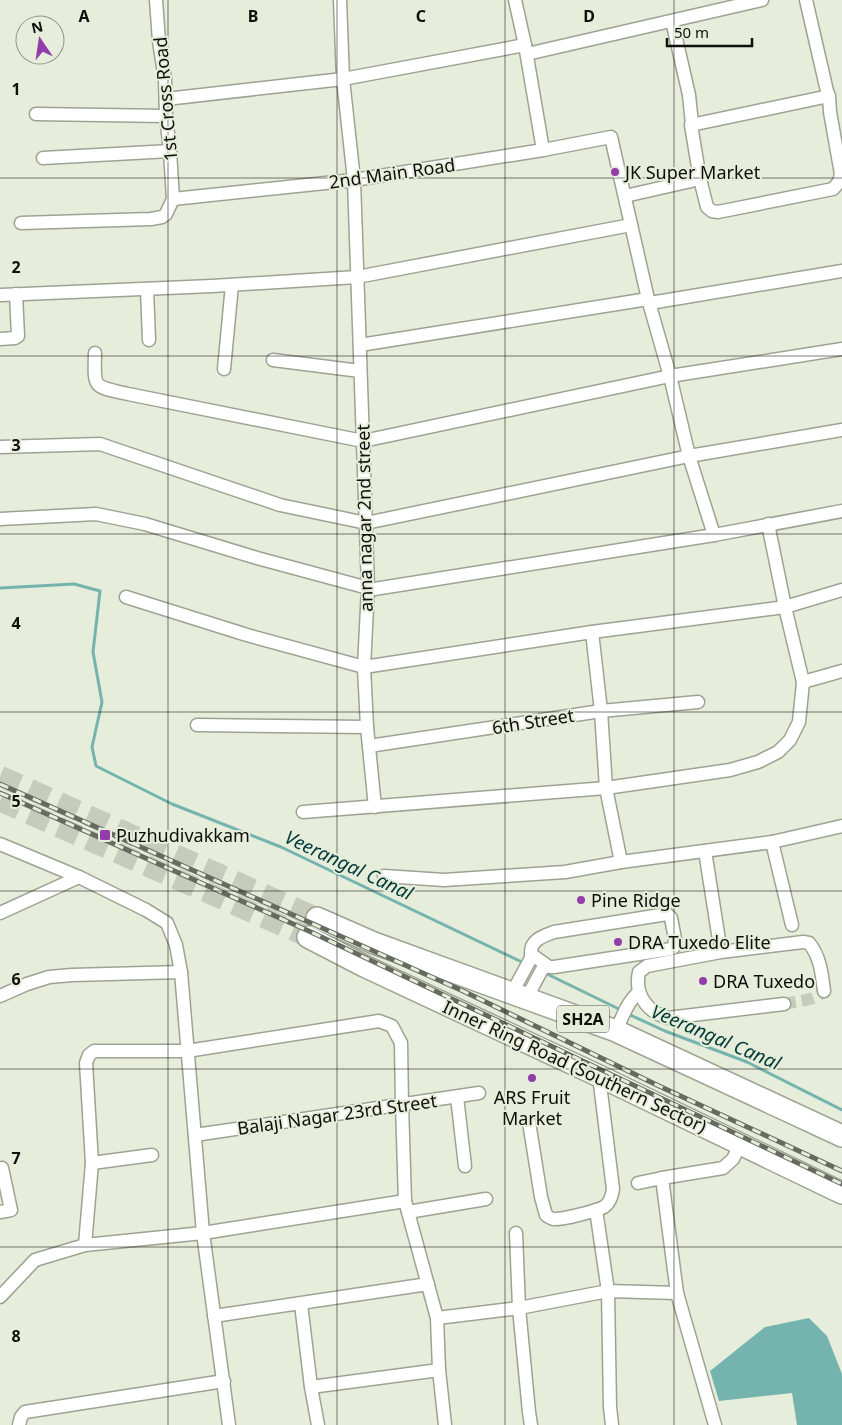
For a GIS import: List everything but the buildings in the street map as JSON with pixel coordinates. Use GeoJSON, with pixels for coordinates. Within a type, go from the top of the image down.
{"type":"FeatureCollection","features":[{"type":"Feature","properties":{"kind":"main road","name":"Inner Ring Road (Southern Sector)"},"geometry":{"type":"LineString","coordinates":[[842,1136],[624,1022],[519,996],[374,943],[313,928],[364,966],[842,1193]]}},
{"type":"Feature","properties":{"kind":"main road"},"geometry":{"type":"LineString","coordinates":[[364,966],[374,943]]}},
{"type":"Feature","properties":{"kind":"street","name":"anna nagar 2nd street"},"geometry":{"type":"LineString","coordinates":[[340,0],[343,79],[354,180],[368,589],[364,667],[367,727],[376,807]]}},
{"type":"Feature","properties":{"kind":"street"},"geometry":{"type":"LineString","coordinates":[[515,0],[526,50],[543,150]]}},
{"type":"Feature","properties":{"kind":"street"},"geometry":{"type":"LineString","coordinates":[[166,99],[343,79],[526,50],[672,21],[762,0]]}},
{"type":"Feature","properties":{"kind":"street"},"geometry":{"type":"LineString","coordinates":[[672,21],[689,95],[691,125],[700,179],[707,207],[712,211],[718,212],[833,189],[839,182],[841,174],[829,96],[826,90],[806,0]]}},
{"type":"Feature","properties":{"kind":"street","name":"1st Cross Road"},"geometry":{"type":"LineString","coordinates":[[159,1],[173,199]]}},
{"type":"Feature","properties":{"kind":"street"},"geometry":{"type":"LineString","coordinates":[[692,124],[829,96]]}},
{"type":"Feature","properties":{"kind":"street"},"geometry":{"type":"LineString","coordinates":[[36,114],[166,116]]}},
{"type":"Feature","properties":{"kind":"street","name":"2nd Main Road"},"geometry":{"type":"LineString","coordinates":[[173,199],[354,180],[543,150],[611,137],[625,196]]}},
{"type":"Feature","properties":{"kind":"street"},"geometry":{"type":"LineString","coordinates":[[43,158],[170,151]]}},
{"type":"Feature","properties":{"kind":"street"},"geometry":{"type":"LineString","coordinates":[[700,179],[625,196],[649,301],[670,376],[689,456],[714,535]]}},
{"type":"Feature","properties":{"kind":"street"},"geometry":{"type":"LineString","coordinates":[[20,222],[151,219],[162,217],[166,214],[173,199]]}},
{"type":"Feature","properties":{"kind":"street"},"geometry":{"type":"LineString","coordinates":[[1,295],[232,285],[357,277],[631,225]]}},
{"type":"Feature","properties":{"kind":"street"},"geometry":{"type":"LineString","coordinates":[[360,345],[842,271]]}},
{"type":"Feature","properties":{"kind":"street"},"geometry":{"type":"LineString","coordinates":[[224,369],[232,285]]}},
{"type":"Feature","properties":{"kind":"street"},"geometry":{"type":"LineString","coordinates":[[147,289],[149,340]]}},
{"type":"Feature","properties":{"kind":"street"},"geometry":{"type":"LineString","coordinates":[[0,339],[15,338],[19,333],[16,294]]}},
{"type":"Feature","properties":{"kind":"street"},"geometry":{"type":"LineString","coordinates":[[95,354],[95,376],[97,384],[102,388],[362,441],[670,376],[842,349]]}},
{"type":"Feature","properties":{"kind":"street"},"geometry":{"type":"LineString","coordinates":[[273,360],[360,371]]}},
{"type":"Feature","properties":{"kind":"street"},"geometry":{"type":"LineString","coordinates":[[0,447],[100,444],[280,505],[366,523],[689,456],[842,430]]}},
{"type":"Feature","properties":{"kind":"street"},"geometry":{"type":"LineString","coordinates":[[0,519],[96,514],[145,524],[368,589],[714,535],[842,511]]}},
{"type":"Feature","properties":{"kind":"street"},"geometry":{"type":"LineString","coordinates":[[302,812],[606,788],[730,770],[758,762],[778,752],[790,740],[799,722],[803,682],[768,524]]}},
{"type":"Feature","properties":{"kind":"street"},"geometry":{"type":"LineString","coordinates":[[126,597],[247,636],[364,667],[592,632],[785,607],[842,590]]}},
{"type":"Feature","properties":{"kind":"street"},"geometry":{"type":"LineString","coordinates":[[592,632],[601,711],[606,788],[621,862]]}},
{"type":"Feature","properties":{"kind":"street"},"geometry":{"type":"LineString","coordinates":[[803,682],[842,671]]}},
{"type":"Feature","properties":{"kind":"street","name":"6th Street"},"geometry":{"type":"LineString","coordinates":[[369,746],[601,711],[698,702]]}},
{"type":"Feature","properties":{"kind":"street"},"geometry":{"type":"LineString","coordinates":[[196,725],[367,727]]}},
{"type":"Feature","properties":{"kind":"street"},"geometry":{"type":"LineString","coordinates":[[384,876],[444,880],[565,872],[621,862],[772,842],[842,826]]}},
{"type":"Feature","properties":{"kind":"street"},"geometry":{"type":"LineString","coordinates":[[772,842],[792,925]]}},
{"type":"Feature","properties":{"kind":"street"},"geometry":{"type":"LineString","coordinates":[[0,844],[79,877],[146,910],[167,923],[176,945],[181,972],[203,1233],[229,1425]]}},
{"type":"Feature","properties":{"kind":"street"},"geometry":{"type":"LineString","coordinates":[[705,851],[719,940]]}},
{"type":"Feature","properties":{"kind":"street"},"geometry":{"type":"LineString","coordinates":[[0,913],[79,877]]}},
{"type":"Feature","properties":{"kind":"street"},"geometry":{"type":"LineString","coordinates":[[667,914],[671,918],[675,943],[671,949],[549,967],[542,971],[519,996],[530,951],[535,941],[539,938],[554,932],[667,914]]}},
{"type":"Feature","properties":{"kind":"street"},"geometry":{"type":"LineString","coordinates":[[784,1004],[668,1018],[651,1009],[640,994],[637,980],[639,972],[647,966],[721,952],[802,942],[809,943],[814,949],[821,970],[824,991]]}},
{"type":"Feature","properties":{"kind":"street"},"geometry":{"type":"LineString","coordinates":[[528,964],[542,971]]}},
{"type":"Feature","properties":{"kind":"street"},"geometry":{"type":"LineString","coordinates":[[0,996],[49,977],[181,972]]}},
{"type":"Feature","properties":{"kind":"street"},"geometry":{"type":"LineString","coordinates":[[624,1022],[640,994]]}},
{"type":"Feature","properties":{"kind":"street"},"geometry":{"type":"LineString","coordinates":[[85,1245],[92,1163],[86,1063],[89,1055],[94,1051],[187,1051],[378,1020],[392,1026],[402,1043],[402,1104],[407,1207],[437,1318],[439,1370],[445,1425]]}},
{"type":"Feature","properties":{"kind":"street"},"geometry":{"type":"LineString","coordinates":[[529,1122],[541,1197],[546,1215],[553,1219],[565,1218],[584,1214],[605,1206],[610,1201],[613,1189],[599,1076]]}},
{"type":"Feature","properties":{"kind":"street","name":"Balaji Nagar 23rd Street"},"geometry":{"type":"LineString","coordinates":[[195,1135],[479,1093]]}},
{"type":"Feature","properties":{"kind":"street"},"geometry":{"type":"LineString","coordinates":[[456,1096],[465,1166]]}},
{"type":"Feature","properties":{"kind":"street"},"geometry":{"type":"LineString","coordinates":[[638,1183],[723,1168],[733,1159],[740,1144]]}},
{"type":"Feature","properties":{"kind":"street"},"geometry":{"type":"LineString","coordinates":[[92,1163],[152,1155]]}},
{"type":"Feature","properties":{"kind":"street"},"geometry":{"type":"LineString","coordinates":[[2,1168],[11,1210],[2,1212]]}},
{"type":"Feature","properties":{"kind":"street"},"geometry":{"type":"LineString","coordinates":[[662,1178],[677,1293],[715,1425]]}},
{"type":"Feature","properties":{"kind":"street"},"geometry":{"type":"LineString","coordinates":[[0,1297],[35,1260],[85,1245],[203,1233],[486,1199]]}},
{"type":"Feature","properties":{"kind":"street"},"geometry":{"type":"LineString","coordinates":[[596,1210],[608,1291],[612,1425]]}},
{"type":"Feature","properties":{"kind":"street"},"geometry":{"type":"LineString","coordinates":[[516,1234],[519,1308],[528,1412],[531,1425]]}},
{"type":"Feature","properties":{"kind":"street"},"geometry":{"type":"LineString","coordinates":[[214,1316],[428,1284]]}},
{"type":"Feature","properties":{"kind":"street"},"geometry":{"type":"LineString","coordinates":[[437,1318],[519,1308],[608,1291],[677,1293]]}},
{"type":"Feature","properties":{"kind":"street"},"geometry":{"type":"LineString","coordinates":[[301,1304],[311,1387],[318,1425]]}},
{"type":"Feature","properties":{"kind":"street"},"geometry":{"type":"LineString","coordinates":[[311,1387],[439,1370]]}},
{"type":"Feature","properties":{"kind":"street"},"geometry":{"type":"LineString","coordinates":[[19,1425],[25,1412],[224,1381]]}},
{"type":"Feature","properties":{"kind":"water"},"geometry":{"type":"Polygon","coordinates":[[[809,1318],[827,1336],[842,1374],[842,1425],[797,1425],[792,1393],[719,1401],[710,1371],[765,1327],[809,1318]]]}},
{"type":"Feature","properties":{"kind":"waterway","name":"Veerangal Canal"},"geometry":{"type":"LineString","coordinates":[[0,588],[74,584],[100,591],[93,652],[102,702],[92,747],[96,766],[172,804],[281,847],[524,963]]}},
{"type":"Feature","properties":{"kind":"waterway","name":"Veerangal Canal"},"geometry":{"type":"LineString","coordinates":[[543,972],[623,1011]]}},
{"type":"Feature","properties":{"kind":"waterway","name":"Veerangal Canal"},"geometry":{"type":"LineString","coordinates":[[628,1014],[665,1031],[747,1062],[842,1110]]}},
{"type":"Feature","properties":{"kind":"tunnel"},"geometry":{"type":"LineString","coordinates":[[0,776],[317,918]]}},
{"type":"Feature","properties":{"kind":"tunnel"},"geometry":{"type":"LineString","coordinates":[[0,801],[308,937]]}},
{"type":"Feature","properties":{"kind":"tunnel"},"geometry":{"type":"LineString","coordinates":[[784,1004],[811,999],[824,991]]}},
{"type":"Feature","properties":{"kind":"railway"},"geometry":{"type":"LineString","coordinates":[[0,784],[463,991],[659,1086],[842,1171]]}},
{"type":"Feature","properties":{"kind":"railway"},"geometry":{"type":"LineString","coordinates":[[0,793],[311,932],[842,1184]]}},
{"type":"Feature","properties":{"kind":"place","name":"JK Super Market"},"geometry":{"type":"Point","coordinates":[615,172]}},
{"type":"Feature","properties":{"kind":"place","name":"Puzhudivakkam"},"geometry":{"type":"Point","coordinates":[105,835]}},
{"type":"Feature","properties":{"kind":"place","name":"Pine Ridge"},"geometry":{"type":"Point","coordinates":[581,900]}},
{"type":"Feature","properties":{"kind":"place","name":"DRA Tuxedo Elite"},"geometry":{"type":"Point","coordinates":[618,942]}},
{"type":"Feature","properties":{"kind":"place","name":"DRA Tuxedo"},"geometry":{"type":"Point","coordinates":[703,981]}},
{"type":"Feature","properties":{"kind":"place","name":"ARS Fruit Market"},"geometry":{"type":"Point","coordinates":[532,1078]}}]}
